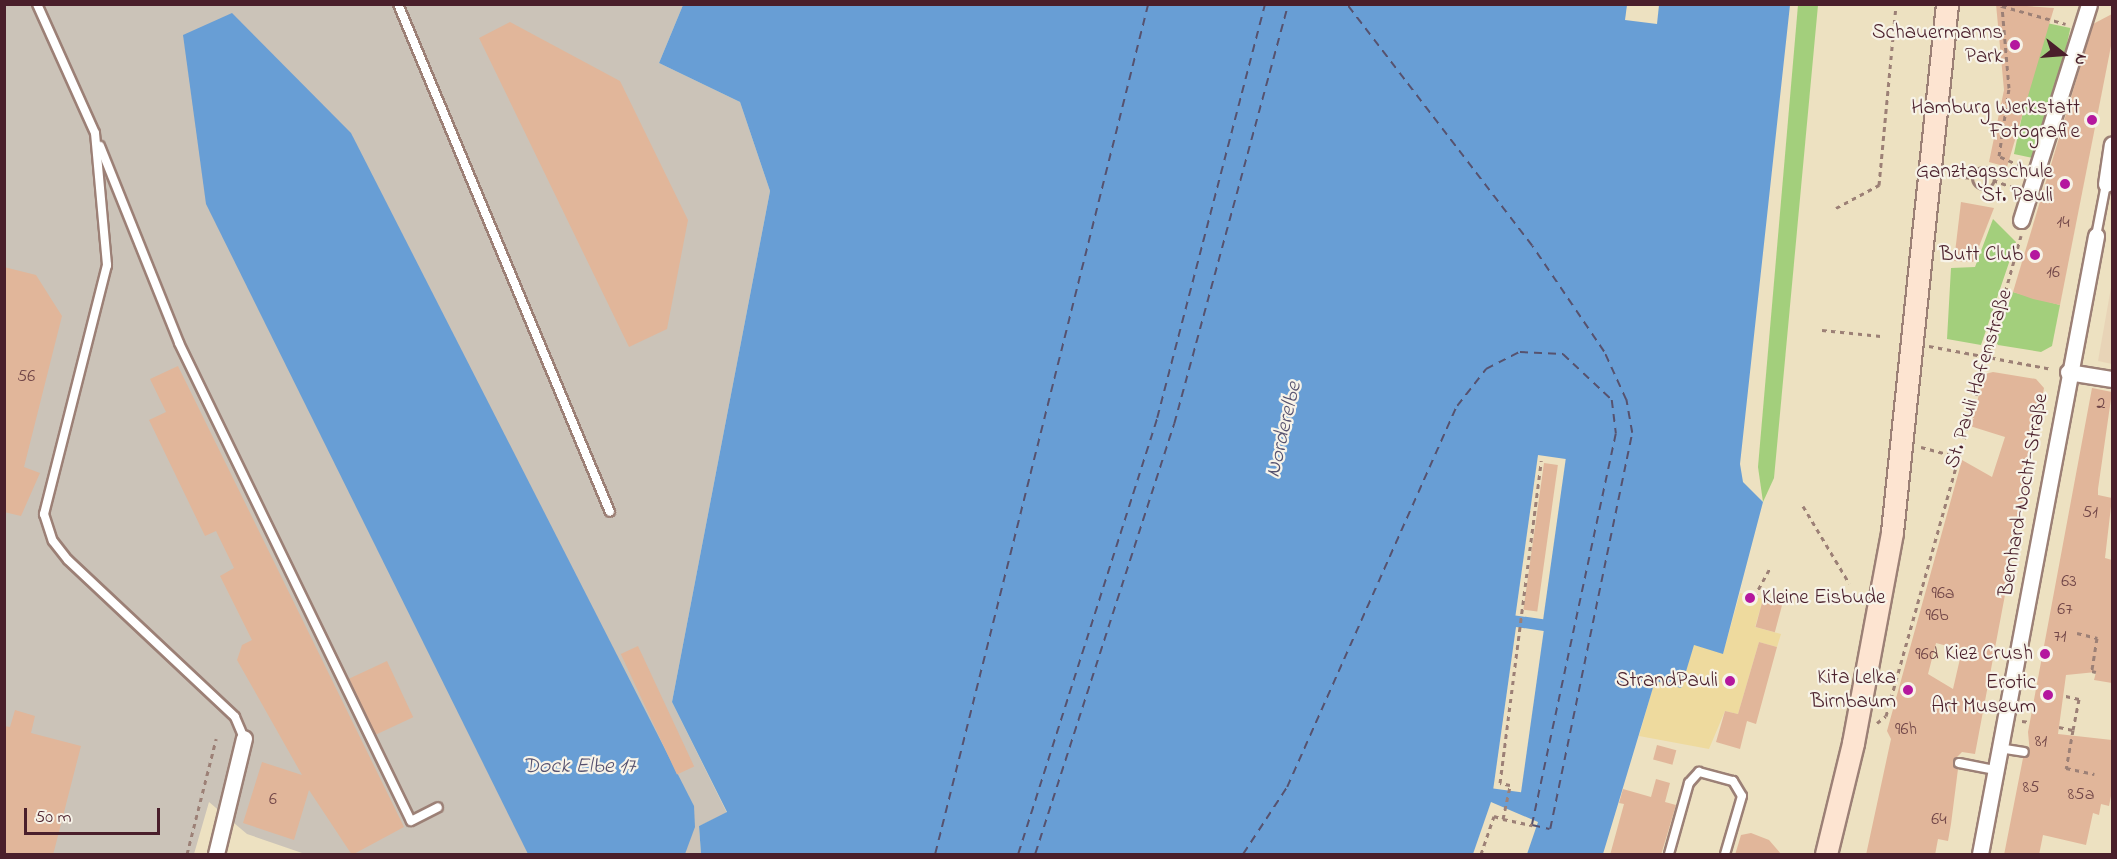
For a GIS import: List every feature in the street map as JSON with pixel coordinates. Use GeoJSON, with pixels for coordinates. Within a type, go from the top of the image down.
{"type":"FeatureCollection","features":[{"type":"Feature","properties":{"kind":"main road"},"geometry":{"type":"LineString","coordinates":[[1826,855],[1853,743],[1892,532],[1915,344],[1947,4]]}},
{"type":"Feature","properties":{"kind":"street"},"geometry":{"type":"LineString","coordinates":[[2021,220],[2079,28],[2089,4]]}},
{"type":"Feature","properties":{"kind":"street","name":"Bernhard-Nocht-Straße"},"geometry":{"type":"LineString","coordinates":[[2106,184],[2112,144]]}},
{"type":"Feature","properties":{"kind":"street","name":"Bernhard-Nocht-Straße"},"geometry":{"type":"LineString","coordinates":[[1980,855],[2068,372],[2096,236]]}},
{"type":"Feature","properties":{"kind":"street"},"geometry":{"type":"LineString","coordinates":[[2068,372],[2112,379]]}},
{"type":"Feature","properties":{"kind":"street"},"geometry":{"type":"LineString","coordinates":[[216,855],[244,738]]}},
{"type":"Feature","properties":{"kind":"lane"},"geometry":{"type":"LineString","coordinates":[[37,4],[95,133],[179,343],[411,821],[438,807]]}},
{"type":"Feature","properties":{"kind":"lane"},"geometry":{"type":"LineString","coordinates":[[398,4],[610,512]]}},
{"type":"Feature","properties":{"kind":"lane"},"geometry":{"type":"LineString","coordinates":[[95,133],[107,265],[44,514],[53,541],[68,560],[235,717],[244,738]]}},
{"type":"Feature","properties":{"kind":"lane","name":"Bernhard-Nocht-Straße"},"geometry":{"type":"LineString","coordinates":[[2096,236],[2106,184]]}},
{"type":"Feature","properties":{"kind":"lane"},"geometry":{"type":"LineString","coordinates":[[2000,748],[2024,753]]}},
{"type":"Feature","properties":{"kind":"lane"},"geometry":{"type":"LineString","coordinates":[[1959,763],[1995,770]]}},
{"type":"Feature","properties":{"kind":"lane"},"geometry":{"type":"LineString","coordinates":[[1669,855],[1689,783],[1699,772],[1733,781],[1742,796],[1725,855]]}},
{"type":"Feature","properties":{"kind":"path"},"geometry":{"type":"LineString","coordinates":[[1836,208],[1879,185],[1896,4]]}},
{"type":"Feature","properties":{"kind":"path"},"geometry":{"type":"LineString","coordinates":[[2035,170],[1998,156],[2009,88],[2002,6],[2079,28]]}},
{"type":"Feature","properties":{"kind":"path"},"geometry":{"type":"LineString","coordinates":[[1972,178],[1981,166],[1989,167],[1992,180]]}},
{"type":"Feature","properties":{"kind":"path"},"geometry":{"type":"LineString","coordinates":[[1931,173],[1972,178]]}},
{"type":"Feature","properties":{"kind":"path"},"geometry":{"type":"LineString","coordinates":[[1972,178],[1975,189],[1983,191],[1992,180]]}},
{"type":"Feature","properties":{"kind":"path"},"geometry":{"type":"LineString","coordinates":[[1992,180],[2002,183]]}},
{"type":"Feature","properties":{"kind":"path","name":"St. Pauli Hafenstraße"},"geometry":{"type":"LineString","coordinates":[[1853,743],[1886,716],[1956,456],[2023,230],[2021,220]]}},
{"type":"Feature","properties":{"kind":"path"},"geometry":{"type":"LineString","coordinates":[[1822,330],[1881,336]]}},
{"type":"Feature","properties":{"kind":"path"},"geometry":{"type":"LineString","coordinates":[[1945,349],[2034,366]]}},
{"type":"Feature","properties":{"kind":"path"},"geometry":{"type":"LineString","coordinates":[[1933,449],[1956,456]]}},
{"type":"Feature","properties":{"kind":"path"},"geometry":{"type":"LineString","coordinates":[[1503,819],[1510,785],[1500,783],[1541,461]]}},
{"type":"Feature","properties":{"kind":"path"},"geometry":{"type":"LineString","coordinates":[[1803,506],[1850,583]]}},
{"type":"Feature","properties":{"kind":"path"},"geometry":{"type":"LineString","coordinates":[[1754,597],[1770,568]]}},
{"type":"Feature","properties":{"kind":"path"},"geometry":{"type":"LineString","coordinates":[[2077,633],[2097,638],[2092,671],[2096,672]]}},
{"type":"Feature","properties":{"kind":"path"},"geometry":{"type":"LineString","coordinates":[[2062,695],[2079,699],[2066,768],[2094,774]]}},
{"type":"Feature","properties":{"kind":"path"},"geometry":{"type":"LineString","coordinates":[[2059,727],[2073,730]]}},
{"type":"Feature","properties":{"kind":"path"},"geometry":{"type":"LineString","coordinates":[[187,855],[216,739]]}},
{"type":"Feature","properties":{"kind":"path"},"geometry":{"type":"LineString","coordinates":[[1480,855],[1494,816],[1532,825]]}},
{"type":"Feature","properties":{"kind":"shaded area"},"geometry":{"type":"Polygon","coordinates":[[[5,5],[683,5],[659,63],[740,102],[770,191],[672,702],[727,813],[699,826],[701,854],[305,854],[247,834],[209,802],[194,854],[5,854],[5,5]]]}},
{"type":"Feature","properties":{"kind":"shaded area"},"geometry":{"type":"Polygon","coordinates":[[[2112,282],[2112,364],[2098,361],[2112,282]]]}},
{"type":"Feature","properties":{"kind":"green space"},"geometry":{"type":"Polygon","coordinates":[[[1798,5],[1818,5],[1774,478],[1763,502],[1758,467],[1798,5]]]}},
{"type":"Feature","properties":{"kind":"green space"},"geometry":{"type":"Polygon","coordinates":[[[2042,22],[2070,28],[2042,160],[2014,154],[2042,22]]]}},
{"type":"Feature","properties":{"kind":"green space"},"geometry":{"type":"Polygon","coordinates":[[[1993,219],[2016,242],[1981,345],[1947,339],[1951,268],[1975,267],[1993,219]]]}},
{"type":"Feature","properties":{"kind":"green space"},"geometry":{"type":"Polygon","coordinates":[[[2013,292],[2060,305],[2052,346],[2041,352],[1998,345],[1995,341],[2013,292]]]}},
{"type":"Feature","properties":{"kind":"sand"},"geometry":{"type":"Polygon","coordinates":[[[1740,593],[1763,599],[1755,627],[1781,634],[1777,647],[1759,642],[1738,714],[1725,711],[1709,749],[1639,736],[1655,680],[1694,645],[1723,653],[1740,593]]]}},
{"type":"Feature","properties":{"kind":"water","name":"Norderelbe"},"geometry":{"type":"Polygon","coordinates":[[[683,5],[1790,5],[1740,464],[1743,482],[1763,502],[1723,654],[1694,645],[1681,688],[1655,681],[1603,854],[701,854],[699,826],[727,812],[672,702],[770,191],[740,102],[659,63],[683,5]]]}},
{"type":"Feature","properties":{"kind":"water","name":"Dock Elbe 17"},"geometry":{"type":"Polygon","coordinates":[[[232,13],[351,133],[694,806],[695,827],[685,854],[528,854],[206,204],[183,35],[232,13]]]}},
{"type":"Feature","properties":{"kind":"pier"},"geometry":{"type":"Polygon","coordinates":[[[1627,5],[1659,5],[1657,24],[1625,20],[1627,5]]]}},
{"type":"Feature","properties":{"kind":"pier"},"geometry":{"type":"Polygon","coordinates":[[[1538,455],[1566,459],[1543,619],[1515,615],[1538,455]]]}},
{"type":"Feature","properties":{"kind":"pier"},"geometry":{"type":"Polygon","coordinates":[[[1516,627],[1544,631],[1521,792],[1493,788],[1516,627]]]}},
{"type":"Feature","properties":{"kind":"pier"},"geometry":{"type":"Polygon","coordinates":[[[1491,802],[1538,822],[1527,854],[1473,854],[1491,802]]]}},
{"type":"Feature","properties":{"kind":"building"},"geometry":{"type":"Polygon","coordinates":[[[1996,4],[2054,8],[2007,167],[1989,162],[2004,90],[1996,4]]]}},
{"type":"Feature","properties":{"kind":"building"},"geometry":{"type":"Polygon","coordinates":[[[2112,14],[2112,41],[2060,305],[2033,299],[2013,292],[2093,24],[2112,14]]]}},
{"type":"Feature","properties":{"kind":"building"},"geometry":{"type":"Polygon","coordinates":[[[510,22],[620,81],[688,220],[667,329],[629,347],[479,38],[510,22]]]}},
{"type":"Feature","properties":{"kind":"building"},"geometry":{"type":"Polygon","coordinates":[[[1961,202],[1994,208],[1973,262],[1954,261],[1961,202]]]}},
{"type":"Feature","properties":{"kind":"building"},"geometry":{"type":"Polygon","coordinates":[[[4,267],[36,275],[62,316],[24,467],[40,473],[21,516],[4,512],[4,267]]]}},
{"type":"Feature","properties":{"kind":"building"},"geometry":{"type":"Polygon","coordinates":[[[178,366],[404,827],[352,855],[309,790],[294,840],[243,823],[262,762],[302,775],[237,660],[242,645],[252,640],[220,576],[234,568],[216,531],[205,536],[149,420],[166,412],[150,379],[178,366]]]}},
{"type":"Feature","properties":{"kind":"building"},"geometry":{"type":"Polygon","coordinates":[[[1993,372],[2036,379],[2044,388],[1975,754],[1962,752],[1953,761],[1958,769],[1948,841],[1938,839],[1935,855],[1866,855],[1891,739],[1887,731],[1962,460],[1992,477],[2005,437],[1970,426],[1985,374],[1993,372]],[[1936,643],[1928,674],[1953,689],[1962,650],[1936,643]]]}},
{"type":"Feature","properties":{"kind":"building"},"geometry":{"type":"Polygon","coordinates":[[[2092,388],[2112,392],[2098,495],[2112,498],[2105,558],[2112,560],[2112,683],[2094,680],[2096,672],[2066,675],[2058,734],[2112,740],[2112,791],[2109,806],[2101,804],[2099,815],[2093,813],[2086,845],[2043,835],[2039,855],[2004,855],[2023,758],[2030,754],[2028,732],[2092,388]]]}},
{"type":"Feature","properties":{"kind":"building"},"geometry":{"type":"Polygon","coordinates":[[[1544,463],[1558,465],[1537,612],[1523,610],[1544,463]]]}},
{"type":"Feature","properties":{"kind":"building"},"geometry":{"type":"Polygon","coordinates":[[[1763,599],[1782,604],[1775,632],[1755,627],[1763,599]]]}},
{"type":"Feature","properties":{"kind":"building"},"geometry":{"type":"Polygon","coordinates":[[[1759,642],[1777,647],[1756,724],[1747,721],[1740,749],[1716,742],[1725,711],[1738,714],[1759,642]]]}},
{"type":"Feature","properties":{"kind":"building"},"geometry":{"type":"Polygon","coordinates":[[[638,646],[694,767],[677,775],[621,654],[638,646]]]}},
{"type":"Feature","properties":{"kind":"building"},"geometry":{"type":"Polygon","coordinates":[[[387,661],[413,717],[375,735],[349,679],[387,661]]]}},
{"type":"Feature","properties":{"kind":"building"},"geometry":{"type":"Polygon","coordinates":[[[15,710],[35,716],[31,733],[81,746],[53,855],[4,855],[4,726],[10,727],[15,710]]]}},
{"type":"Feature","properties":{"kind":"building"},"geometry":{"type":"Polygon","coordinates":[[[1657,745],[1676,750],[1672,765],[1653,759],[1657,745]]]}},
{"type":"Feature","properties":{"kind":"building"},"geometry":{"type":"Polygon","coordinates":[[[1656,779],[1670,783],[1665,802],[1676,805],[1661,855],[1610,855],[1624,804],[1619,803],[1623,789],[1651,797],[1656,779]]]}},
{"type":"Feature","properties":{"kind":"building"},"geometry":{"type":"Polygon","coordinates":[[[1751,833],[1769,840],[1782,855],[1735,855],[1741,835],[1751,833]]]}},
{"type":"Feature","properties":{"kind":"ferry route"},"geometry":{"type":"LineString","coordinates":[[935,854],[1148,4]]}},
{"type":"Feature","properties":{"kind":"ferry route"},"geometry":{"type":"LineString","coordinates":[[1018,854],[1157,418],[1265,4]]}},
{"type":"Feature","properties":{"kind":"ferry route"},"geometry":{"type":"LineString","coordinates":[[1035,854],[1174,424],[1288,4]]}},
{"type":"Feature","properties":{"kind":"ferry route"},"geometry":{"type":"LineString","coordinates":[[1243,854],[1287,787],[1457,406],[1486,369],[1520,352],[1563,354],[1612,400],[1616,434],[1532,825],[1550,829],[1632,433],[1626,400],[1604,352],[1532,246],[1346,4]]}},
{"type":"Feature","properties":{"kind":"place","name":"Schauermanns Park"},"geometry":{"type":"Point","coordinates":[2015,45]}},
{"type":"Feature","properties":{"kind":"place","name":"Hamburg Werkstatt Fotografie"},"geometry":{"type":"Point","coordinates":[2092,120]}},
{"type":"Feature","properties":{"kind":"place","name":"Ganztagsschule St. Pauli"},"geometry":{"type":"Point","coordinates":[2065,184]}},
{"type":"Feature","properties":{"kind":"place","name":"Butt Club"},"geometry":{"type":"Point","coordinates":[2035,255]}},
{"type":"Feature","properties":{"kind":"place","name":"Kleine Eisbude"},"geometry":{"type":"Point","coordinates":[1750,598]}},
{"type":"Feature","properties":{"kind":"place","name":"Kiez Crush"},"geometry":{"type":"Point","coordinates":[2045,654]}},
{"type":"Feature","properties":{"kind":"place","name":"StrandPauli"},"geometry":{"type":"Point","coordinates":[1730,681]}},
{"type":"Feature","properties":{"kind":"place","name":"Kita Lelka Birnbaum"},"geometry":{"type":"Point","coordinates":[1908,690]}},
{"type":"Feature","properties":{"kind":"place","name":"Erotic Art Museum"},"geometry":{"type":"Point","coordinates":[2048,695]}}]}
